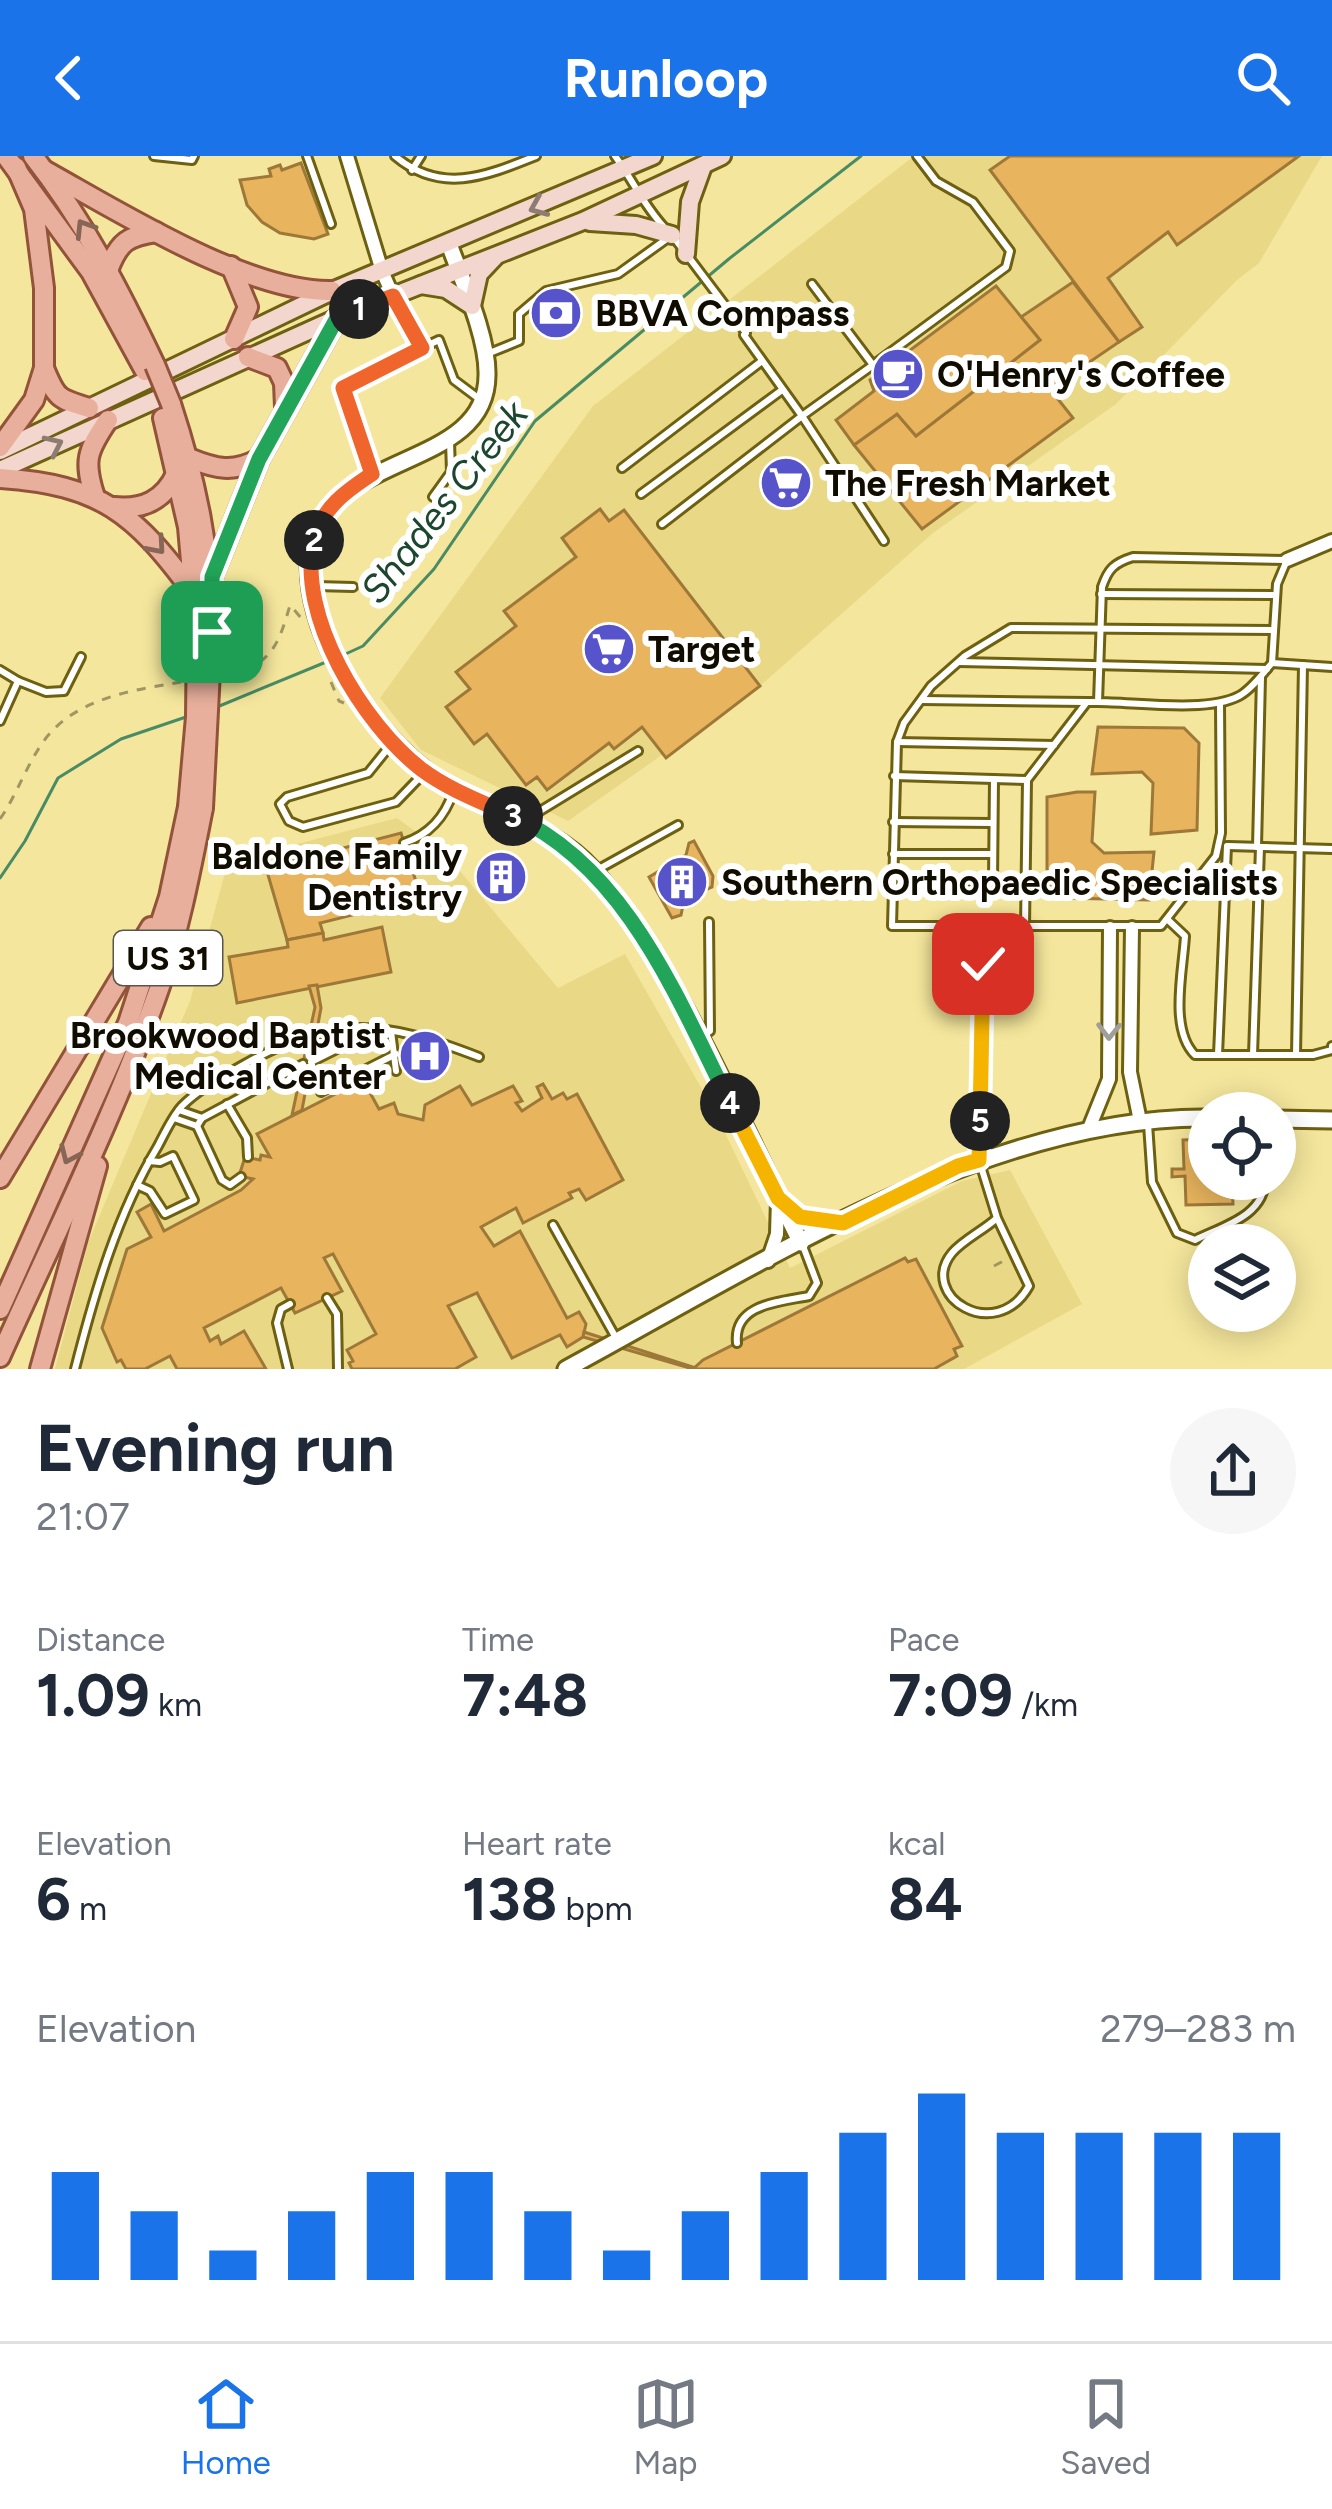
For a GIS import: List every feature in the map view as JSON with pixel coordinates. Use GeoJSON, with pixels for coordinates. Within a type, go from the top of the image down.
{"type":"FeatureCollection","features":[{"type":"Feature","properties":{"kind":"main road"},"geometry":{"type":"LineString","coordinates":[[0,449],[332,291],[449,244],[623,160],[653,156]]}},
{"type":"Feature","properties":{"kind":"main road"},"geometry":{"type":"LineString","coordinates":[[0,474],[108,420],[160,404],[248,357],[583,221],[722,156]]}},
{"type":"Feature","properties":{"kind":"main road"},"geometry":{"type":"LineString","coordinates":[[25,162],[231,266],[287,288],[332,291]]}},
{"type":"Feature","properties":{"kind":"main road"},"geometry":{"type":"LineString","coordinates":[[0,449],[34,400],[44,368],[44,288],[25,162]]}},
{"type":"Feature","properties":{"kind":"main road","name":"US 31"},"geometry":{"type":"LineString","coordinates":[[0,1357],[115,1103],[160,984],[188,888],[196,717],[212,577],[202,507],[150,368],[100,270],[25,162]]}},
{"type":"Feature","properties":{"kind":"main road","name":"US 31"},"geometry":{"type":"LineString","coordinates":[[25,162],[100,270],[118,318],[150,368]]}},
{"type":"Feature","properties":{"kind":"main road"},"geometry":{"type":"LineString","coordinates":[[686,254],[689,202],[703,166]]}},
{"type":"Feature","properties":{"kind":"main road"},"geometry":{"type":"LineString","coordinates":[[583,221],[672,235]]}},
{"type":"Feature","properties":{"kind":"main road"},"geometry":{"type":"LineString","coordinates":[[44,288],[49,271],[59,262],[100,270],[132,235],[156,232]]}},
{"type":"Feature","properties":{"kind":"main road"},"geometry":{"type":"LineString","coordinates":[[420,285],[446,289],[472,306],[479,274],[499,253]]}},
{"type":"Feature","properties":{"kind":"main road"},"geometry":{"type":"LineString","coordinates":[[231,266],[248,307],[234,339]]}},
{"type":"Feature","properties":{"kind":"main road"},"geometry":{"type":"LineString","coordinates":[[212,577],[259,459],[337,318]]}},
{"type":"Feature","properties":{"kind":"main road"},"geometry":{"type":"LineString","coordinates":[[248,357],[277,368],[284,383],[285,407]]}},
{"type":"Feature","properties":{"kind":"main road"},"geometry":{"type":"LineString","coordinates":[[44,368],[61,400],[89,408]]}},
{"type":"Feature","properties":{"kind":"main road"},"geometry":{"type":"LineString","coordinates":[[95,497],[87,471],[90,447],[108,420]]}},
{"type":"Feature","properties":{"kind":"main road"},"geometry":{"type":"LineString","coordinates":[[114,507],[156,500],[183,466],[219,470],[259,459]]}},
{"type":"Feature","properties":{"kind":"main road","name":"US 31"},"geometry":{"type":"LineString","coordinates":[[183,466],[192,591],[205,631]]}},
{"type":"Feature","properties":{"kind":"main road"},"geometry":{"type":"LineString","coordinates":[[0,474],[95,497],[114,507],[153,538],[192,591]]}},
{"type":"Feature","properties":{"kind":"main road","name":"US 31"},"geometry":{"type":"LineString","coordinates":[[0,1309],[128,1023],[195,807]]}},
{"type":"Feature","properties":{"kind":"main road"},"geometry":{"type":"LineString","coordinates":[[0,1178],[169,897]]}},
{"type":"Feature","properties":{"kind":"main road"},"geometry":{"type":"LineString","coordinates":[[40,1369],[115,1103]]}},
{"type":"Feature","properties":{"kind":"street"},"geometry":{"type":"LineString","coordinates":[[347,156],[393,296]]}},
{"type":"Feature","properties":{"kind":"street"},"geometry":{"type":"LineString","coordinates":[[449,244],[472,306],[488,375],[478,411],[460,432],[372,474],[336,499],[317,527],[309,563],[316,612],[348,699],[425,771],[454,790],[538,827],[594,872],[642,937],[801,1243]]}},
{"type":"Feature","properties":{"kind":"street"},"geometry":{"type":"LineString","coordinates":[[1287,560],[1332,542]]}},
{"type":"Feature","properties":{"kind":"street"},"geometry":{"type":"LineString","coordinates":[[1088,1131],[1108,1079],[1110,928]]}},
{"type":"Feature","properties":{"kind":"street"},"geometry":{"type":"LineString","coordinates":[[1132,928],[1130,1072],[1144,1121]]}},
{"type":"Feature","properties":{"kind":"street"},"geometry":{"type":"LineString","coordinates":[[566,1369],[801,1243],[958,1166],[1088,1131],[1188,1119]]}},
{"type":"Feature","properties":{"kind":"street"},"geometry":{"type":"LineString","coordinates":[[1296,1119],[1332,1120]]}},
{"type":"Feature","properties":{"kind":"street"},"geometry":{"type":"LineString","coordinates":[[778,1198],[800,1217],[843,1223]]}},
{"type":"Feature","properties":{"kind":"street"},"geometry":{"type":"LineString","coordinates":[[768,1261],[777,1234],[778,1198]]}},
{"type":"Feature","properties":{"kind":"lane"},"geometry":{"type":"LineString","coordinates":[[154,156],[170,160],[192,160],[194,156]]}},
{"type":"Feature","properties":{"kind":"lane"},"geometry":{"type":"LineString","coordinates":[[308,156],[331,224]]}},
{"type":"Feature","properties":{"kind":"lane"},"geometry":{"type":"LineString","coordinates":[[395,156],[412,170],[441,179],[479,177],[513,160],[536,156]]}},
{"type":"Feature","properties":{"kind":"lane"},"geometry":{"type":"LineString","coordinates":[[412,170],[421,156]]}},
{"type":"Feature","properties":{"kind":"lane"},"geometry":{"type":"LineString","coordinates":[[662,524],[1006,267],[1010,251],[973,202],[936,181],[917,156]]}},
{"type":"Feature","properties":{"kind":"lane"},"geometry":{"type":"LineString","coordinates":[[623,160],[637,197],[731,313],[884,541]]}},
{"type":"Feature","properties":{"kind":"lane"},"geometry":{"type":"LineString","coordinates":[[483,356],[519,341],[519,314],[546,292],[618,274],[672,235]]}},
{"type":"Feature","properties":{"kind":"lane"},"geometry":{"type":"LineString","coordinates":[[812,284],[873,365]]}},
{"type":"Feature","properties":{"kind":"lane"},"geometry":{"type":"LineString","coordinates":[[393,296],[422,348]]}},
{"type":"Feature","properties":{"kind":"lane"},"geometry":{"type":"LineString","coordinates":[[372,474],[343,388],[440,340],[454,380],[481,400]]}},
{"type":"Feature","properties":{"kind":"lane"},"geometry":{"type":"LineString","coordinates":[[622,468],[762,361]]}},
{"type":"Feature","properties":{"kind":"lane"},"geometry":{"type":"LineString","coordinates":[[641,494],[782,390]]}},
{"type":"Feature","properties":{"kind":"lane"},"geometry":{"type":"LineString","coordinates":[[433,497],[451,472],[450,438]]}},
{"type":"Feature","properties":{"kind":"lane"},"geometry":{"type":"LineString","coordinates":[[1098,702],[1101,594],[1107,571],[1117,562],[1132,557],[1287,560],[1276,596],[1267,669],[1252,1055]]}},
{"type":"Feature","properties":{"kind":"lane"},"geometry":{"type":"LineString","coordinates":[[312,586],[353,587]]}},
{"type":"Feature","properties":{"kind":"lane"},"geometry":{"type":"LineString","coordinates":[[1101,594],[1276,596]]}},
{"type":"Feature","properties":{"kind":"lane"},"geometry":{"type":"LineString","coordinates":[[1223,846],[1161,926],[892,926],[897,742],[921,700],[958,662],[1011,628],[1274,630]]}},
{"type":"Feature","properties":{"kind":"lane"},"geometry":{"type":"LineString","coordinates":[[0,670],[46,692],[64,691],[81,658]]}},
{"type":"Feature","properties":{"kind":"lane"},"geometry":{"type":"LineString","coordinates":[[958,662],[1332,668]]}},
{"type":"Feature","properties":{"kind":"lane"},"geometry":{"type":"LineString","coordinates":[[1296,1055],[1303,665]]}},
{"type":"Feature","properties":{"kind":"lane"},"geometry":{"type":"LineString","coordinates":[[921,700],[1220,704],[1243,694],[1267,669]]}},
{"type":"Feature","properties":{"kind":"lane"},"geometry":{"type":"LineString","coordinates":[[0,721],[18,681]]}},
{"type":"Feature","properties":{"kind":"lane"},"geometry":{"type":"LineString","coordinates":[[1025,926],[1027,780],[1087,702]]}},
{"type":"Feature","properties":{"kind":"lane"},"geometry":{"type":"LineString","coordinates":[[1218,1055],[1223,846],[1220,704]]}},
{"type":"Feature","properties":{"kind":"lane"},"geometry":{"type":"LineString","coordinates":[[393,741],[368,773],[287,797],[280,804],[289,821],[303,827],[396,802],[425,771]]}},
{"type":"Feature","properties":{"kind":"lane"},"geometry":{"type":"LineString","coordinates":[[897,742],[1054,745]]}},
{"type":"Feature","properties":{"kind":"lane"},"geometry":{"type":"LineString","coordinates":[[524,821],[538,808],[638,752]]}},
{"type":"Feature","properties":{"kind":"lane"},"geometry":{"type":"LineString","coordinates":[[894,776],[1027,780]]}},
{"type":"Feature","properties":{"kind":"lane"},"geometry":{"type":"LineString","coordinates":[[892,890],[981,890],[992,882],[994,779]]}},
{"type":"Feature","properties":{"kind":"lane"},"geometry":{"type":"LineString","coordinates":[[404,843],[426,833],[439,820],[454,790]]}},
{"type":"Feature","properties":{"kind":"lane"},"geometry":{"type":"LineString","coordinates":[[893,822],[993,823]]}},
{"type":"Feature","properties":{"kind":"lane"},"geometry":{"type":"LineString","coordinates":[[594,872],[678,825]]}},
{"type":"Feature","properties":{"kind":"lane"},"geometry":{"type":"LineString","coordinates":[[1223,846],[1332,849]]}},
{"type":"Feature","properties":{"kind":"lane"},"geometry":{"type":"LineString","coordinates":[[893,854],[993,854]]}},
{"type":"Feature","properties":{"kind":"lane"},"geometry":{"type":"LineString","coordinates":[[1167,919],[1185,936],[1181,1022],[1184,1044],[1196,1055],[1312,1055],[1332,1050],[1332,1046]]}},
{"type":"Feature","properties":{"kind":"lane"},"geometry":{"type":"LineString","coordinates":[[698,1039],[710,1030],[709,922]]}},
{"type":"Feature","properties":{"kind":"lane"},"geometry":{"type":"LineString","coordinates":[[976,927],[983,957],[979,1160],[997,1218],[1029,1286],[1016,1306],[989,1314],[962,1309],[951,1298],[946,1266],[953,1252],[997,1218]]}},
{"type":"Feature","properties":{"kind":"lane"},"geometry":{"type":"LineString","coordinates":[[75,1369],[118,1225],[136,1185],[179,1110],[217,1080],[325,1029],[424,1036],[479,1057]]}},
{"type":"Feature","properties":{"kind":"lane"},"geometry":{"type":"LineString","coordinates":[[391,1031],[396,1071]]}},
{"type":"Feature","properties":{"kind":"lane"},"geometry":{"type":"LineString","coordinates":[[345,1045],[311,1062],[321,1092],[397,1054]]}},
{"type":"Feature","properties":{"kind":"lane"},"geometry":{"type":"LineString","coordinates":[[174,1118],[200,1122],[303,1064]]}},
{"type":"Feature","properties":{"kind":"lane"},"geometry":{"type":"LineString","coordinates":[[226,1104],[247,1138],[248,1157]]}},
{"type":"Feature","properties":{"kind":"lane"},"geometry":{"type":"LineString","coordinates":[[179,1110],[200,1122],[224,1183],[235,1183],[241,1177]]}},
{"type":"Feature","properties":{"kind":"lane"},"geometry":{"type":"LineString","coordinates":[[1144,1121],[1152,1182],[1183,1238],[1195,1240],[1255,1210],[1261,1200]]}},
{"type":"Feature","properties":{"kind":"lane"},"geometry":{"type":"LineString","coordinates":[[136,1185],[150,1192],[165,1214],[194,1200],[173,1156],[149,1161]]}},
{"type":"Feature","properties":{"kind":"lane"},"geometry":{"type":"LineString","coordinates":[[553,1225],[617,1342]]}},
{"type":"Feature","properties":{"kind":"lane"},"geometry":{"type":"LineString","coordinates":[[736,1343],[738,1322],[746,1312],[809,1296],[817,1283],[801,1243]]}},
{"type":"Feature","properties":{"kind":"lane"},"geometry":{"type":"LineString","coordinates":[[327,1298],[337,1314],[338,1369]]}},
{"type":"Feature","properties":{"kind":"lane"},"geometry":{"type":"LineString","coordinates":[[288,1369],[277,1323],[281,1309],[290,1304]]}},
{"type":"Feature","properties":{"kind":"path"},"geometry":{"type":"LineString","coordinates":[[215,677],[244,671],[274,650],[284,634],[291,605],[306,626]]}},
{"type":"Feature","properties":{"kind":"path"},"geometry":{"type":"LineString","coordinates":[[0,819],[39,747],[58,724],[115,695],[197,680]]}},
{"type":"Feature","properties":{"kind":"path"},"geometry":{"type":"LineString","coordinates":[[994,1266],[1016,1255]]}},
{"type":"Feature","properties":{"kind":"shaded area"},"geometry":{"type":"Polygon","coordinates":[[[914,156],[1322,156],[1259,263],[1116,404],[933,533],[760,686],[568,821],[421,750],[380,698],[593,406],[914,156]]]}},
{"type":"Feature","properties":{"kind":"shaded area","name":"Brookwood Baptist Medical Center"},"geometry":{"type":"Polygon","coordinates":[[[397,818],[444,852],[558,988],[625,954],[715,1112],[790,1268],[962,1181],[1010,1170],[1082,1304],[964,1369],[55,1369],[88,1243],[190,1001],[228,862],[397,818]]]}},
{"type":"Feature","properties":{"kind":"building"},"geometry":{"type":"Polygon","coordinates":[[[1010,156],[1299,156],[1177,245],[1168,232],[1108,278],[1142,327],[1119,342],[990,170],[1010,156]]]}},
{"type":"Feature","properties":{"kind":"building"},"geometry":{"type":"Polygon","coordinates":[[[301,163],[328,234],[314,239],[280,233],[262,222],[247,205],[240,180],[271,176],[269,169],[301,163]]]}},
{"type":"Feature","properties":{"kind":"building"},"geometry":{"type":"Polygon","coordinates":[[[1073,282],[1119,342],[1050,389],[1073,418],[922,529],[854,445],[897,414],[916,436],[1040,340],[1021,317],[1073,282]]]}},
{"type":"Feature","properties":{"kind":"building"},"geometry":{"type":"Polygon","coordinates":[[[996,286],[1040,340],[916,436],[897,414],[854,445],[836,420],[874,391],[870,380],[996,286]]]}},
{"type":"Feature","properties":{"kind":"building","name":"Target"},"geometry":{"type":"Polygon","coordinates":[[[600,509],[609,521],[624,510],[760,686],[666,758],[642,727],[614,749],[609,743],[547,790],[537,777],[526,785],[487,734],[474,744],[446,707],[470,689],[456,672],[516,626],[504,611],[576,557],[562,538],[600,509]]]}},
{"type":"Feature","properties":{"kind":"building"},"geometry":{"type":"Polygon","coordinates":[[[1098,727],[1184,728],[1199,743],[1197,830],[1151,834],[1153,783],[1142,772],[1092,774],[1098,727]]]}},
{"type":"Feature","properties":{"kind":"building"},"geometry":{"type":"Polygon","coordinates":[[[1095,792],[1092,842],[1104,853],[1154,852],[1149,900],[1062,898],[1047,883],[1047,797],[1095,792]]]}},
{"type":"Feature","properties":{"kind":"building"},"geometry":{"type":"Polygon","coordinates":[[[401,833],[421,898],[320,923],[323,933],[287,940],[266,868],[401,833]]]}},
{"type":"Feature","properties":{"kind":"building","name":"Southern Orthopaedic Specialists"},"geometry":{"type":"Polygon","coordinates":[[[694,841],[713,876],[712,887],[677,902],[683,905],[681,915],[672,918],[649,877],[686,855],[694,841]]]}},
{"type":"Feature","properties":{"kind":"building","name":"Baldone Family Dentistry"},"geometry":{"type":"Polygon","coordinates":[[[499,858],[519,872],[504,896],[483,882],[499,858]]]}},
{"type":"Feature","properties":{"kind":"building"},"geometry":{"type":"Polygon","coordinates":[[[382,927],[391,972],[237,1003],[229,957],[288,947],[287,940],[323,933],[324,940],[382,927]]]}},
{"type":"Feature","properties":{"kind":"building"},"geometry":{"type":"Polygon","coordinates":[[[317,985],[321,1008],[302,1110],[292,1115],[315,1007],[309,986],[317,985]]]}},
{"type":"Feature","properties":{"kind":"building"},"geometry":{"type":"Polygon","coordinates":[[[363,1080],[379,1109],[394,1103],[398,1114],[423,1120],[425,1105],[460,1086],[472,1105],[513,1086],[522,1111],[542,1098],[537,1087],[543,1084],[552,1099],[563,1093],[567,1099],[577,1094],[623,1180],[586,1200],[579,1189],[569,1193],[572,1198],[523,1223],[516,1208],[481,1227],[494,1246],[520,1231],[567,1318],[579,1312],[586,1324],[583,1337],[567,1347],[560,1335],[512,1358],[477,1293],[448,1306],[476,1357],[455,1369],[352,1369],[347,1350],[376,1334],[333,1254],[324,1258],[342,1291],[295,1313],[281,1288],[204,1328],[210,1341],[218,1336],[221,1344],[244,1331],[266,1369],[177,1369],[170,1356],[145,1369],[126,1369],[121,1360],[117,1362],[102,1328],[127,1249],[151,1237],[137,1212],[151,1204],[164,1231],[241,1190],[253,1179],[239,1176],[245,1157],[270,1157],[257,1134],[363,1080]]]}},
{"type":"Feature","properties":{"kind":"building"},"geometry":{"type":"Polygon","coordinates":[[[1183,1140],[1188,1140],[1188,1200],[1233,1200],[1233,1204],[1186,1205],[1185,1176],[1172,1177],[1172,1169],[1184,1169],[1183,1140]]]}},
{"type":"Feature","properties":{"kind":"building"},"geometry":{"type":"Polygon","coordinates":[[[905,1258],[908,1262],[916,1259],[962,1346],[954,1349],[957,1356],[934,1369],[693,1369],[703,1360],[905,1258]]]}},
{"type":"Feature","properties":{"kind":"building"},"geometry":{"type":"Polygon","coordinates":[[[584,1332],[693,1367],[693,1369],[583,1337],[584,1332]]]}},
{"type":"Feature","properties":{"kind":"waterway","name":"Shades Creek"},"geometry":{"type":"LineString","coordinates":[[339,657],[363,646],[434,569],[535,421],[861,156]]}},
{"type":"Feature","properties":{"kind":"waterway","name":"Shades Creek"},"geometry":{"type":"LineString","coordinates":[[217,707],[331,660]]}},
{"type":"Feature","properties":{"kind":"waterway","name":"Shades Creek"},"geometry":{"type":"LineString","coordinates":[[0,878],[58,778],[121,739],[186,717]]}},
{"type":"Feature","properties":{"kind":"place","name":"BBVA Compass"},"geometry":{"type":"Point","coordinates":[556,313]}},
{"type":"Feature","properties":{"kind":"place","name":"O'Henry's Coffee"},"geometry":{"type":"Point","coordinates":[898,374]}},
{"type":"Feature","properties":{"kind":"place","name":"The Fresh Market"},"geometry":{"type":"Point","coordinates":[786,483]}},
{"type":"Feature","properties":{"kind":"place","name":"Target"},"geometry":{"type":"Point","coordinates":[609,649]}},
{"type":"Feature","properties":{"kind":"place","name":"Baldone Family Dentistry"},"geometry":{"type":"Point","coordinates":[501,877]}},
{"type":"Feature","properties":{"kind":"place","name":"Southern Orthopaedic Specialists"},"geometry":{"type":"Point","coordinates":[682,882]}},
{"type":"Feature","properties":{"kind":"place","name":"Brookwood Baptist Medical Center"},"geometry":{"type":"Point","coordinates":[425,1056]}},
{"type":"Feature","properties":{"kind":"route"},"geometry":{"type":"LineString","coordinates":[[212,632],[212,577],[285,407],[337,318],[393,296],[422,348],[343,388],[372,474],[336,499],[317,527],[309,563],[316,612],[333,654],[380,727],[419,767],[454,790],[538,827],[591,867],[642,937],[778,1198],[800,1217],[843,1223],[979,1160],[983,964]]}}]}
